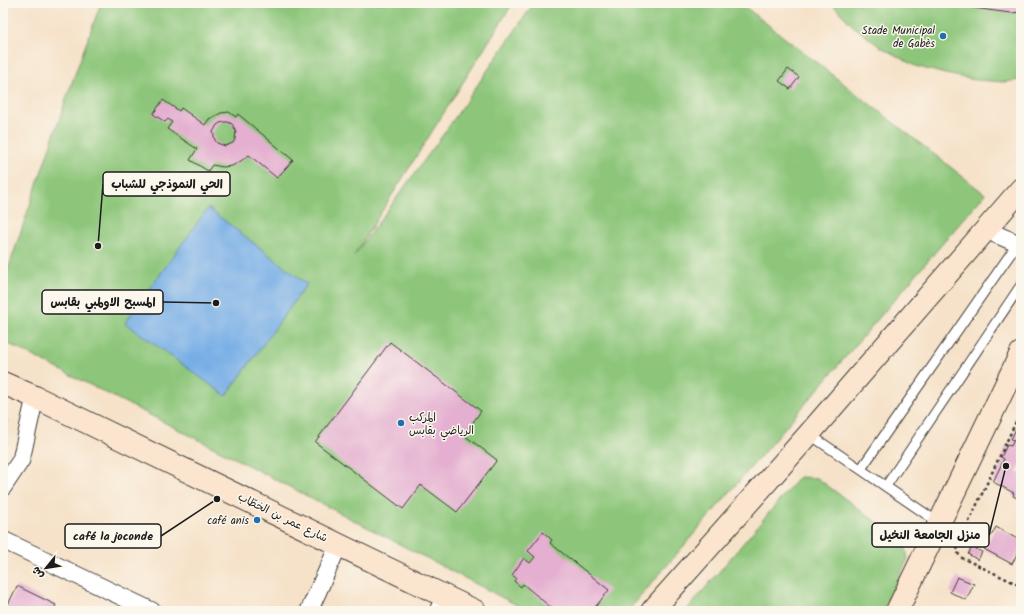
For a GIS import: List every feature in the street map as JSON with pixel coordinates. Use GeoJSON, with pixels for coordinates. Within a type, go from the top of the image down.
{"type":"FeatureCollection","features":[{"type":"Feature","properties":{"kind":"street"},"geometry":{"type":"LineString","coordinates":[[652,611],[809,434],[1021,189]]}},
{"type":"Feature","properties":{"kind":"street"},"geometry":{"type":"LineString","coordinates":[[986,230],[1020,244]]}},
{"type":"Feature","properties":{"kind":"street"},"geometry":{"type":"LineString","coordinates":[[897,611],[1021,354]]}},
{"type":"Feature","properties":{"kind":"street","name":"شارع عمر بن الخطّاب"},"geometry":{"type":"LineString","coordinates":[[3,383],[35,397],[339,544],[441,604],[475,611]]}},
{"type":"Feature","properties":{"kind":"street"},"geometry":{"type":"LineString","coordinates":[[3,487],[20,460],[35,397]]}},
{"type":"Feature","properties":{"kind":"street"},"geometry":{"type":"LineString","coordinates":[[3,540],[152,611]]}},
{"type":"Feature","properties":{"kind":"street"},"geometry":{"type":"LineString","coordinates":[[309,611],[339,544]]}},
{"type":"Feature","properties":{"kind":"lane"},"geometry":{"type":"LineString","coordinates":[[861,469],[1020,244]]}},
{"type":"Feature","properties":{"kind":"lane"},"geometry":{"type":"LineString","coordinates":[[886,486],[1021,285]]}},
{"type":"Feature","properties":{"kind":"lane"},"geometry":{"type":"LineString","coordinates":[[809,434],[939,522]]}},
{"type":"Feature","properties":{"kind":"path"},"geometry":{"type":"LineString","coordinates":[[1021,411],[958,545],[957,551],[960,557],[1021,586]]}},
{"type":"Feature","properties":{"kind":"green space"},"geometry":{"type":"Polygon","coordinates":[[[101,3],[513,3],[353,257],[445,132],[534,3],[740,3],[985,194],[628,611],[528,611],[211,446],[3,341],[3,284],[71,85],[101,3]]]}},
{"type":"Feature","properties":{"kind":"green space","name":"Stade Municipal de Gabès"},"geometry":{"type":"Polygon","coordinates":[[[831,3],[1021,3],[1021,80],[1003,82],[976,80],[915,66],[879,46],[853,26],[831,3]]]}},
{"type":"Feature","properties":{"kind":"green space"},"geometry":{"type":"Polygon","coordinates":[[[799,477],[817,478],[905,543],[908,559],[882,611],[686,611],[799,477]]]}},
{"type":"Feature","properties":{"kind":"water"},"geometry":{"type":"Polygon","coordinates":[[[208,208],[307,284],[226,396],[125,323],[208,208]]]}},
{"type":"Feature","properties":{"kind":"building"},"geometry":{"type":"Polygon","coordinates":[[[955,3],[1021,3],[1021,12],[1011,13],[995,11],[966,7],[955,3]]]}},
{"type":"Feature","properties":{"kind":"building"},"geometry":{"type":"Polygon","coordinates":[[[788,69],[799,77],[790,89],[779,81],[788,69]]]}},
{"type":"Feature","properties":{"kind":"building"},"geometry":{"type":"Polygon","coordinates":[[[163,100],[179,111],[181,108],[205,125],[209,119],[221,113],[229,112],[236,117],[238,114],[293,160],[277,178],[249,155],[232,166],[223,167],[212,165],[208,171],[190,160],[197,149],[167,129],[172,122],[168,119],[165,122],[153,114],[163,100]],[[228,122],[217,125],[213,132],[217,143],[225,146],[233,143],[236,131],[232,124],[228,122]]]}},
{"type":"Feature","properties":{"kind":"building","name":"المركب الرياضي بقابس"},"geometry":{"type":"Polygon","coordinates":[[[390,342],[481,411],[464,435],[497,460],[457,512],[421,485],[403,509],[315,442],[390,342]]]}},
{"type":"Feature","properties":{"kind":"building"},"geometry":{"type":"Polygon","coordinates":[[[3,418],[8,421],[3,436],[3,418]]]}},
{"type":"Feature","properties":{"kind":"building"},"geometry":{"type":"Polygon","coordinates":[[[1021,425],[1021,464],[1017,472],[1021,474],[1021,500],[1013,496],[1014,493],[993,482],[1004,459],[1001,457],[1007,445],[1011,446],[1014,440],[1011,439],[1017,427],[1019,428],[1021,425]]]}},
{"type":"Feature","properties":{"kind":"building"},"geometry":{"type":"Polygon","coordinates":[[[996,527],[1021,541],[1021,546],[1012,564],[984,549],[996,527]]]}},
{"type":"Feature","properties":{"kind":"building"},"geometry":{"type":"Polygon","coordinates":[[[543,532],[552,540],[550,543],[609,590],[592,611],[555,611],[523,584],[521,587],[514,581],[516,578],[512,575],[524,558],[530,563],[535,557],[528,551],[543,532]]]}},
{"type":"Feature","properties":{"kind":"building"},"geometry":{"type":"Polygon","coordinates":[[[972,547],[982,552],[978,560],[968,554],[972,547]]]}},
{"type":"Feature","properties":{"kind":"building"},"geometry":{"type":"Polygon","coordinates":[[[957,577],[974,584],[966,600],[950,592],[957,577]]]}},
{"type":"Feature","properties":{"kind":"building"},"geometry":{"type":"Polygon","coordinates":[[[17,586],[56,605],[53,611],[5,611],[17,586]]]}},
{"type":"Feature","properties":{"kind":"place","name":"Stade Municipal de Gabès"},"geometry":{"type":"Point","coordinates":[943,36]}},
{"type":"Feature","properties":{"kind":"place","name":"الحي النموذجي للشباب"},"geometry":{"type":"Point","coordinates":[98,246]}},
{"type":"Feature","properties":{"kind":"place","name":"المسبح الاولمبي بقابس"},"geometry":{"type":"Point","coordinates":[216,303]}},
{"type":"Feature","properties":{"kind":"place","name":"المركب الرياضي بقابس"},"geometry":{"type":"Point","coordinates":[401,423]}},
{"type":"Feature","properties":{"kind":"place","name":"منزل الجامعة النخيل"},"geometry":{"type":"Point","coordinates":[1006,466]}},
{"type":"Feature","properties":{"kind":"place","name":"café la joconde"},"geometry":{"type":"Point","coordinates":[217,499]}},
{"type":"Feature","properties":{"kind":"place","name":"café anis"},"geometry":{"type":"Point","coordinates":[257,520]}}]}
